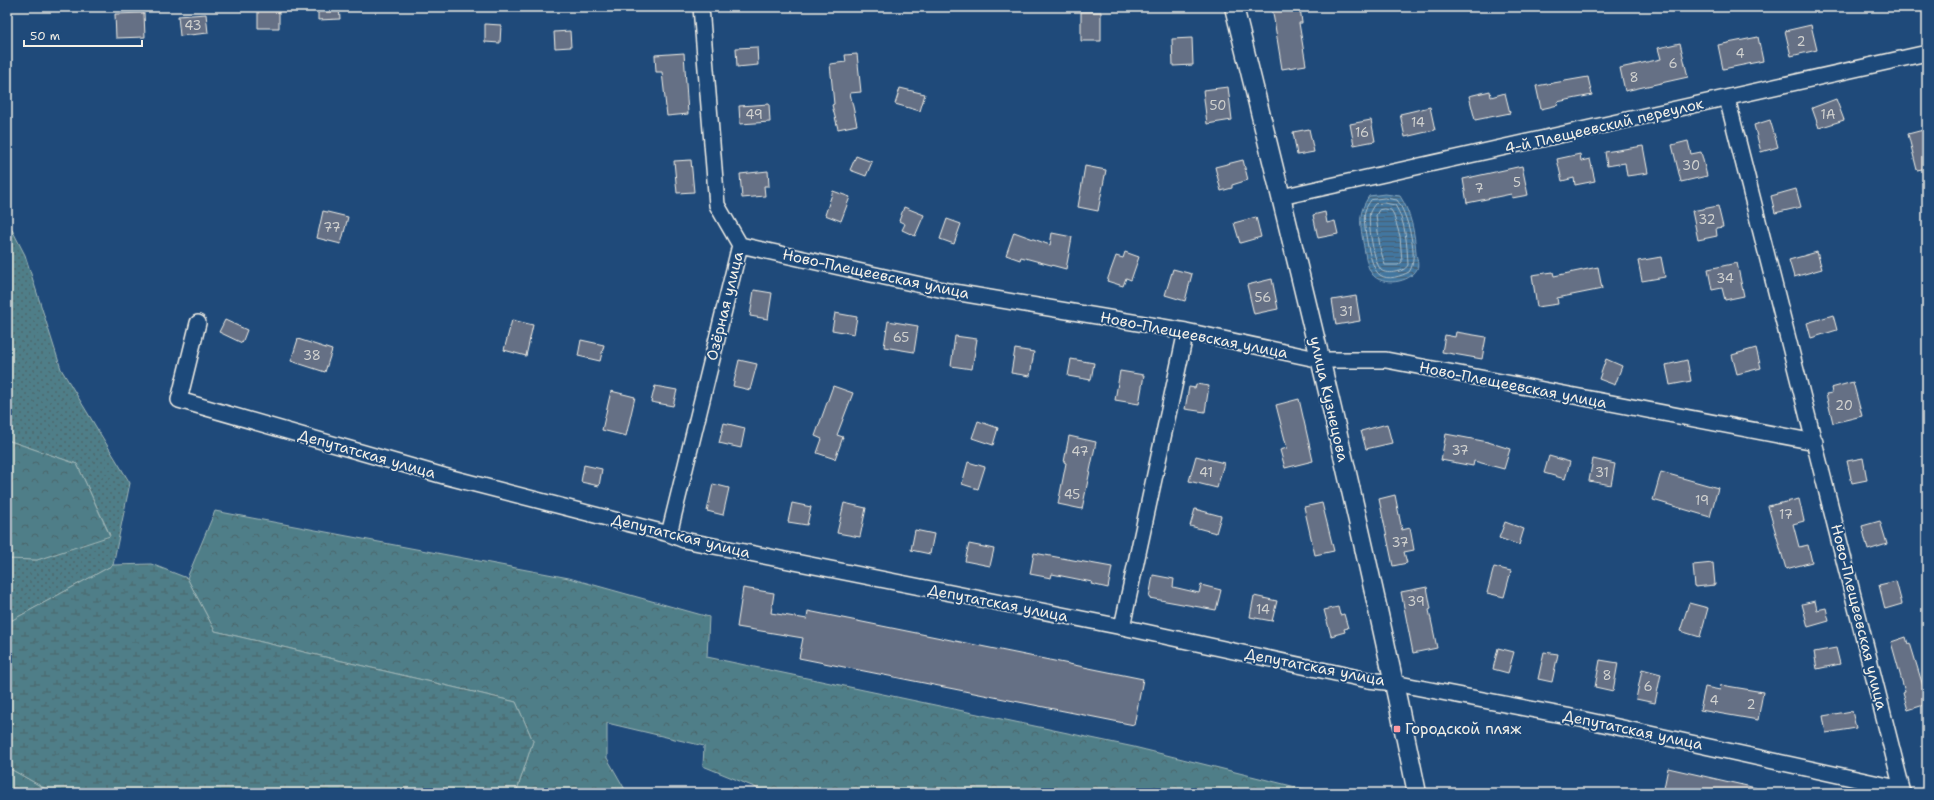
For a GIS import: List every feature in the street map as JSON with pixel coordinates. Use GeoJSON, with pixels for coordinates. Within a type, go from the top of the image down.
{"type":"FeatureCollection","features":[{"type":"Feature","properties":{"kind":"street","name":"Озёрная улица"},"geometry":{"type":"LineString","coordinates":[[669,534],[740,244],[717,205],[701,7]]}},
{"type":"Feature","properties":{"kind":"street","name":"улица Кузнецова"},"geometry":{"type":"LineString","coordinates":[[1234,7],[1321,360],[1394,683],[1417,793]]}},
{"type":"Feature","properties":{"kind":"street","name":"4-й Плещеевский переулок"},"geometry":{"type":"LineString","coordinates":[[1281,197],[1927,53]]}},
{"type":"Feature","properties":{"kind":"street","name":"Ново-Плещеевская улица"},"geometry":{"type":"LineString","coordinates":[[1727,98],[1902,791]]}},
{"type":"Feature","properties":{"kind":"street","name":"Ново-Плещеевская улица"},"geometry":{"type":"LineString","coordinates":[[740,244],[948,291],[1186,331],[1321,360],[1386,360],[1815,442]]}},
{"type":"Feature","properties":{"kind":"street","name":"Депутатская улица"},"geometry":{"type":"LineString","coordinates":[[198,324],[179,400],[444,476],[669,534],[684,540],[1122,627],[1368,680],[1394,683],[1567,716],[1902,791]]}},
{"type":"Feature","properties":{"kind":"street"},"geometry":{"type":"LineString","coordinates":[[1122,627],[1186,331]]}},
{"type":"Feature","properties":{"kind":"green space"},"geometry":{"type":"Polygon","coordinates":[[[7,220],[25,255],[61,369],[130,483],[113,565],[7,623],[7,559],[37,560],[110,535],[77,464],[7,440],[7,220]]]}},
{"type":"Feature","properties":{"kind":"green space"},"geometry":{"type":"Polygon","coordinates":[[[7,440],[77,464],[110,536],[37,560],[7,559],[7,440]]]}},
{"type":"Feature","properties":{"kind":"green space"},"geometry":{"type":"Polygon","coordinates":[[[215,511],[569,578],[709,617],[707,657],[1134,747],[1320,793],[769,793],[703,766],[704,746],[607,723],[607,758],[627,793],[516,793],[533,741],[516,702],[215,631],[187,578],[215,511]]]}},
{"type":"Feature","properties":{"kind":"green space"},"geometry":{"type":"Polygon","coordinates":[[[151,564],[187,578],[215,631],[516,702],[533,741],[516,793],[53,793],[7,767],[7,623],[113,565],[151,564]]]}},
{"type":"Feature","properties":{"kind":"green space"},"geometry":{"type":"Polygon","coordinates":[[[7,767],[53,793],[7,793],[7,767]]]}},
{"type":"Feature","properties":{"kind":"water"},"geometry":{"type":"Polygon","coordinates":[[[1385,194],[1400,196],[1407,209],[1415,238],[1418,262],[1418,267],[1413,274],[1408,278],[1396,282],[1382,281],[1372,274],[1368,267],[1361,228],[1361,213],[1369,196],[1385,194]]]}},
{"type":"Feature","properties":{"kind":"building"},"geometry":{"type":"Polygon","coordinates":[[[258,7],[279,7],[279,28],[258,28],[258,7]]]}},
{"type":"Feature","properties":{"kind":"building"},"geometry":{"type":"Polygon","coordinates":[[[318,7],[339,7],[340,19],[318,20],[318,7]]]}},
{"type":"Feature","properties":{"kind":"building"},"geometry":{"type":"Polygon","coordinates":[[[1272,7],[1300,7],[1302,23],[1299,23],[1306,65],[1282,69],[1272,7]]]}},
{"type":"Feature","properties":{"kind":"building"},"geometry":{"type":"Polygon","coordinates":[[[1081,12],[1101,12],[1101,41],[1081,41],[1081,12]]]}},
{"type":"Feature","properties":{"kind":"building"},"geometry":{"type":"Polygon","coordinates":[[[144,13],[145,37],[116,38],[115,14],[144,13]]]}},
{"type":"Feature","properties":{"kind":"building"},"geometry":{"type":"Polygon","coordinates":[[[206,14],[208,33],[180,36],[178,16],[206,14]]]}},
{"type":"Feature","properties":{"kind":"building"},"geometry":{"type":"Polygon","coordinates":[[[485,24],[501,25],[500,43],[485,42],[485,24]]]}},
{"type":"Feature","properties":{"kind":"building"},"geometry":{"type":"Polygon","coordinates":[[[1811,25],[1817,50],[1791,56],[1785,31],[1811,25]]]}},
{"type":"Feature","properties":{"kind":"building"},"geometry":{"type":"Polygon","coordinates":[[[570,31],[571,47],[555,48],[554,32],[570,31]]]}},
{"type":"Feature","properties":{"kind":"building"},"geometry":{"type":"Polygon","coordinates":[[[1758,37],[1763,61],[1723,69],[1718,45],[1758,37]]]}},
{"type":"Feature","properties":{"kind":"building"},"geometry":{"type":"Polygon","coordinates":[[[1192,38],[1193,65],[1173,66],[1172,39],[1192,38]]]}},
{"type":"Feature","properties":{"kind":"building"},"geometry":{"type":"Polygon","coordinates":[[[1680,43],[1688,77],[1625,91],[1620,68],[1661,59],[1658,48],[1680,43]]]}},
{"type":"Feature","properties":{"kind":"building"},"geometry":{"type":"Polygon","coordinates":[[[757,47],[758,65],[737,67],[736,48],[757,47]]]}},
{"type":"Feature","properties":{"kind":"building"},"geometry":{"type":"Polygon","coordinates":[[[684,53],[688,114],[667,116],[662,72],[656,72],[655,55],[684,53]]]}},
{"type":"Feature","properties":{"kind":"building"},"geometry":{"type":"Polygon","coordinates":[[[857,54],[861,92],[850,93],[857,125],[838,129],[832,105],[834,104],[830,64],[846,62],[845,55],[857,54]]]}},
{"type":"Feature","properties":{"kind":"building"},"geometry":{"type":"Polygon","coordinates":[[[1588,77],[1592,95],[1557,102],[1558,105],[1541,109],[1536,86],[1588,77]]]}},
{"type":"Feature","properties":{"kind":"building"},"geometry":{"type":"Polygon","coordinates":[[[1228,87],[1232,120],[1207,124],[1203,90],[1228,87]]]}},
{"type":"Feature","properties":{"kind":"building"},"geometry":{"type":"Polygon","coordinates":[[[900,88],[925,94],[920,111],[895,104],[900,88]]]}},
{"type":"Feature","properties":{"kind":"building"},"geometry":{"type":"Polygon","coordinates":[[[1490,91],[1491,97],[1505,93],[1510,113],[1475,120],[1469,96],[1490,91]]]}},
{"type":"Feature","properties":{"kind":"building"},"geometry":{"type":"Polygon","coordinates":[[[1836,99],[1844,120],[1819,128],[1812,108],[1836,99]]]}},
{"type":"Feature","properties":{"kind":"building"},"geometry":{"type":"Polygon","coordinates":[[[769,104],[770,122],[740,124],[739,106],[769,104]]]}},
{"type":"Feature","properties":{"kind":"building"},"geometry":{"type":"Polygon","coordinates":[[[1430,107],[1435,130],[1405,137],[1400,114],[1430,107]]]}},
{"type":"Feature","properties":{"kind":"building"},"geometry":{"type":"Polygon","coordinates":[[[1371,120],[1375,141],[1354,145],[1350,124],[1371,120]]]}},
{"type":"Feature","properties":{"kind":"building"},"geometry":{"type":"Polygon","coordinates":[[[1770,120],[1778,147],[1761,152],[1754,125],[1770,120]]]}},
{"type":"Feature","properties":{"kind":"building"},"geometry":{"type":"Polygon","coordinates":[[[1309,129],[1314,152],[1297,155],[1293,132],[1309,129]]]}},
{"type":"Feature","properties":{"kind":"building"},"geometry":{"type":"Polygon","coordinates":[[[1927,129],[1927,168],[1917,170],[1908,134],[1927,129]]]}},
{"type":"Feature","properties":{"kind":"building"},"geometry":{"type":"Polygon","coordinates":[[[1688,141],[1691,154],[1701,152],[1707,176],[1681,182],[1672,145],[1688,141]]]}},
{"type":"Feature","properties":{"kind":"building"},"geometry":{"type":"Polygon","coordinates":[[[1643,146],[1648,173],[1627,176],[1625,163],[1607,166],[1605,152],[1643,146]]]}},
{"type":"Feature","properties":{"kind":"building"},"geometry":{"type":"Polygon","coordinates":[[[1580,154],[1581,161],[1590,159],[1595,181],[1575,185],[1574,178],[1562,181],[1557,159],[1580,154]]]}},
{"type":"Feature","properties":{"kind":"building"},"geometry":{"type":"Polygon","coordinates":[[[856,156],[872,162],[866,176],[850,170],[856,156]]]}},
{"type":"Feature","properties":{"kind":"building"},"geometry":{"type":"Polygon","coordinates":[[[691,160],[694,192],[677,193],[674,161],[691,160]]]}},
{"type":"Feature","properties":{"kind":"building"},"geometry":{"type":"Polygon","coordinates":[[[1243,160],[1248,180],[1232,185],[1232,188],[1221,191],[1215,167],[1243,160]]]}},
{"type":"Feature","properties":{"kind":"building"},"geometry":{"type":"Polygon","coordinates":[[[1085,166],[1106,170],[1098,211],[1078,207],[1085,166]]]}},
{"type":"Feature","properties":{"kind":"building"},"geometry":{"type":"Polygon","coordinates":[[[1522,166],[1528,195],[1512,198],[1511,194],[1467,203],[1463,179],[1522,166]]]}},
{"type":"Feature","properties":{"kind":"building"},"geometry":{"type":"Polygon","coordinates":[[[768,171],[769,186],[764,186],[765,196],[742,198],[740,174],[768,171]]]}},
{"type":"Feature","properties":{"kind":"building"},"geometry":{"type":"Polygon","coordinates":[[[1796,189],[1801,207],[1775,213],[1771,196],[1796,189]]]}},
{"type":"Feature","properties":{"kind":"building"},"geometry":{"type":"Polygon","coordinates":[[[833,191],[850,197],[841,221],[825,215],[833,191]]]}},
{"type":"Feature","properties":{"kind":"building"},"geometry":{"type":"Polygon","coordinates":[[[1718,206],[1723,227],[1716,228],[1717,236],[1698,240],[1692,211],[1718,206]]]}},
{"type":"Feature","properties":{"kind":"building"},"geometry":{"type":"Polygon","coordinates":[[[904,207],[924,215],[915,236],[902,230],[905,224],[899,221],[904,207]]]}},
{"type":"Feature","properties":{"kind":"building"},"geometry":{"type":"Polygon","coordinates":[[[323,211],[348,217],[341,244],[317,238],[323,211]]]}},
{"type":"Feature","properties":{"kind":"building"},"geometry":{"type":"Polygon","coordinates":[[[1325,212],[1327,223],[1335,221],[1338,234],[1318,238],[1313,215],[1325,212]]]}},
{"type":"Feature","properties":{"kind":"building"},"geometry":{"type":"Polygon","coordinates":[[[1256,217],[1261,237],[1240,243],[1234,223],[1256,217]]]}},
{"type":"Feature","properties":{"kind":"building"},"geometry":{"type":"Polygon","coordinates":[[[947,219],[961,224],[954,244],[940,239],[947,219]]]}},
{"type":"Feature","properties":{"kind":"building"},"geometry":{"type":"Polygon","coordinates":[[[1014,232],[1050,245],[1052,233],[1072,237],[1066,269],[1021,257],[1020,260],[1006,255],[1014,232]]]}},
{"type":"Feature","properties":{"kind":"building"},"geometry":{"type":"Polygon","coordinates":[[[1125,252],[1139,257],[1131,280],[1126,278],[1123,286],[1107,281],[1116,256],[1123,258],[1125,252]]]}},
{"type":"Feature","properties":{"kind":"building"},"geometry":{"type":"Polygon","coordinates":[[[1817,252],[1822,269],[1794,277],[1789,260],[1817,252]]]}},
{"type":"Feature","properties":{"kind":"building"},"geometry":{"type":"Polygon","coordinates":[[[1661,257],[1665,277],[1642,281],[1638,261],[1661,257]]]}},
{"type":"Feature","properties":{"kind":"building"},"geometry":{"type":"Polygon","coordinates":[[[1737,263],[1744,296],[1725,300],[1722,288],[1712,290],[1708,269],[1737,263]]]}},
{"type":"Feature","properties":{"kind":"building"},"geometry":{"type":"Polygon","coordinates":[[[1598,267],[1602,289],[1557,298],[1558,304],[1537,307],[1532,275],[1553,272],[1554,276],[1598,267]]]}},
{"type":"Feature","properties":{"kind":"building"},"geometry":{"type":"Polygon","coordinates":[[[1173,269],[1192,274],[1185,301],[1165,295],[1173,269]]]}},
{"type":"Feature","properties":{"kind":"building"},"geometry":{"type":"Polygon","coordinates":[[[1272,279],[1278,309],[1254,314],[1247,285],[1272,279]]]}},
{"type":"Feature","properties":{"kind":"building"},"geometry":{"type":"Polygon","coordinates":[[[754,290],[772,293],[768,319],[750,316],[754,290]]]}},
{"type":"Feature","properties":{"kind":"building"},"geometry":{"type":"Polygon","coordinates":[[[1356,296],[1360,321],[1336,325],[1332,300],[1356,296]]]}},
{"type":"Feature","properties":{"kind":"building"},"geometry":{"type":"Polygon","coordinates":[[[835,313],[857,317],[854,334],[832,330],[835,313]]]}},
{"type":"Feature","properties":{"kind":"building"},"geometry":{"type":"Polygon","coordinates":[[[1833,315],[1837,330],[1811,338],[1807,323],[1833,315]]]}},
{"type":"Feature","properties":{"kind":"building"},"geometry":{"type":"Polygon","coordinates":[[[225,320],[247,330],[242,343],[219,332],[225,320]]]}},
{"type":"Feature","properties":{"kind":"building"},"geometry":{"type":"Polygon","coordinates":[[[512,320],[533,325],[526,356],[504,350],[512,320]]]}},
{"type":"Feature","properties":{"kind":"building"},"geometry":{"type":"Polygon","coordinates":[[[888,321],[918,326],[914,352],[884,347],[888,321]]]}},
{"type":"Feature","properties":{"kind":"building"},"geometry":{"type":"Polygon","coordinates":[[[1456,332],[1486,337],[1482,359],[1442,352],[1445,335],[1455,337],[1456,332]]]}},
{"type":"Feature","properties":{"kind":"building"},"geometry":{"type":"Polygon","coordinates":[[[955,336],[977,339],[972,369],[951,366],[955,336]]]}},
{"type":"Feature","properties":{"kind":"building"},"geometry":{"type":"Polygon","coordinates":[[[298,339],[332,350],[325,372],[291,361],[298,339]]]}},
{"type":"Feature","properties":{"kind":"building"},"geometry":{"type":"Polygon","coordinates":[[[581,340],[604,345],[600,361],[578,356],[581,340]]]}},
{"type":"Feature","properties":{"kind":"building"},"geometry":{"type":"Polygon","coordinates":[[[1756,348],[1761,368],[1737,374],[1732,355],[1756,348]]]}},
{"type":"Feature","properties":{"kind":"building"},"geometry":{"type":"Polygon","coordinates":[[[1015,349],[1034,352],[1030,376],[1011,373],[1015,349]]]}},
{"type":"Feature","properties":{"kind":"building"},"geometry":{"type":"Polygon","coordinates":[[[1071,359],[1094,363],[1091,380],[1068,376],[1071,359]]]}},
{"type":"Feature","properties":{"kind":"building"},"geometry":{"type":"Polygon","coordinates":[[[1606,359],[1622,366],[1615,385],[1599,379],[1606,359]]]}},
{"type":"Feature","properties":{"kind":"building"},"geometry":{"type":"Polygon","coordinates":[[[739,360],[757,364],[750,390],[733,386],[739,360]]]}},
{"type":"Feature","properties":{"kind":"building"},"geometry":{"type":"Polygon","coordinates":[[[1687,360],[1691,381],[1670,385],[1666,365],[1687,360]]]}},
{"type":"Feature","properties":{"kind":"building"},"geometry":{"type":"Polygon","coordinates":[[[1120,371],[1144,375],[1139,404],[1115,400],[1120,371]]]}},
{"type":"Feature","properties":{"kind":"building"},"geometry":{"type":"Polygon","coordinates":[[[1853,382],[1862,416],[1833,423],[1826,394],[1832,393],[1831,388],[1853,382]]]}},
{"type":"Feature","properties":{"kind":"building"},"geometry":{"type":"Polygon","coordinates":[[[1196,384],[1209,386],[1205,412],[1185,409],[1189,387],[1195,388],[1196,384]]]}},
{"type":"Feature","properties":{"kind":"building"},"geometry":{"type":"Polygon","coordinates":[[[655,386],[677,390],[673,406],[651,402],[655,386]]]}},
{"type":"Feature","properties":{"kind":"building"},"geometry":{"type":"Polygon","coordinates":[[[833,386],[853,393],[837,435],[843,437],[835,459],[817,453],[822,439],[815,436],[833,386]]]}},
{"type":"Feature","properties":{"kind":"building"},"geometry":{"type":"Polygon","coordinates":[[[611,391],[635,397],[626,436],[602,430],[611,391]]]}},
{"type":"Feature","properties":{"kind":"building"},"geometry":{"type":"Polygon","coordinates":[[[1299,399],[1313,461],[1285,468],[1280,450],[1287,448],[1276,405],[1299,399]]]}},
{"type":"Feature","properties":{"kind":"building"},"geometry":{"type":"Polygon","coordinates":[[[978,421],[998,428],[993,445],[972,438],[978,421]]]}},
{"type":"Feature","properties":{"kind":"building"},"geometry":{"type":"Polygon","coordinates":[[[724,423],[745,428],[741,448],[719,443],[724,423]]]}},
{"type":"Feature","properties":{"kind":"building"},"geometry":{"type":"Polygon","coordinates":[[[1387,424],[1392,443],[1366,449],[1361,431],[1387,424]]]}},
{"type":"Feature","properties":{"kind":"building"},"geometry":{"type":"Polygon","coordinates":[[[1446,434],[1488,442],[1510,449],[1504,469],[1474,461],[1473,466],[1441,460],[1446,434]]]}},
{"type":"Feature","properties":{"kind":"building"},"geometry":{"type":"Polygon","coordinates":[[[1069,436],[1096,442],[1082,509],[1058,504],[1066,463],[1064,462],[1069,436]]]}},
{"type":"Feature","properties":{"kind":"building"},"geometry":{"type":"Polygon","coordinates":[[[1196,456],[1224,463],[1217,488],[1189,481],[1196,456]]]}},
{"type":"Feature","properties":{"kind":"building"},"geometry":{"type":"Polygon","coordinates":[[[1549,456],[1570,462],[1565,479],[1544,473],[1549,456]]]}},
{"type":"Feature","properties":{"kind":"building"},"geometry":{"type":"Polygon","coordinates":[[[1863,458],[1867,480],[1852,483],[1847,461],[1863,458]]]}},
{"type":"Feature","properties":{"kind":"building"},"geometry":{"type":"Polygon","coordinates":[[[1593,459],[1615,464],[1611,485],[1589,481],[1593,459]]]}},
{"type":"Feature","properties":{"kind":"building"},"geometry":{"type":"Polygon","coordinates":[[[968,462],[985,467],[978,489],[962,484],[968,462]]]}},
{"type":"Feature","properties":{"kind":"building"},"geometry":{"type":"Polygon","coordinates":[[[584,465],[602,469],[599,486],[581,482],[584,465]]]}},
{"type":"Feature","properties":{"kind":"building"},"geometry":{"type":"Polygon","coordinates":[[[1661,472],[1718,488],[1710,517],[1653,500],[1661,472]]]}},
{"type":"Feature","properties":{"kind":"building"},"geometry":{"type":"Polygon","coordinates":[[[713,484],[729,488],[723,515],[707,511],[713,484]]]}},
{"type":"Feature","properties":{"kind":"building"},"geometry":{"type":"Polygon","coordinates":[[[1395,495],[1402,530],[1410,528],[1414,550],[1404,552],[1407,563],[1393,566],[1379,499],[1395,495]]]}},
{"type":"Feature","properties":{"kind":"building"},"geometry":{"type":"Polygon","coordinates":[[[1799,499],[1804,521],[1793,524],[1799,547],[1808,545],[1812,562],[1786,569],[1768,506],[1799,499]]]}},
{"type":"Feature","properties":{"kind":"building"},"geometry":{"type":"Polygon","coordinates":[[[792,503],[811,507],[807,525],[788,522],[792,503]]]}},
{"type":"Feature","properties":{"kind":"building"},"geometry":{"type":"Polygon","coordinates":[[[844,503],[866,508],[860,537],[837,533],[844,503]]]}},
{"type":"Feature","properties":{"kind":"building"},"geometry":{"type":"Polygon","coordinates":[[[1322,503],[1334,551],[1315,555],[1304,507],[1322,503]]]}},
{"type":"Feature","properties":{"kind":"building"},"geometry":{"type":"Polygon","coordinates":[[[1195,509],[1221,516],[1216,533],[1190,526],[1195,509]]]}},
{"type":"Feature","properties":{"kind":"building"},"geometry":{"type":"Polygon","coordinates":[[[1880,521],[1887,544],[1868,550],[1862,526],[1880,521]]]}},
{"type":"Feature","properties":{"kind":"building"},"geometry":{"type":"Polygon","coordinates":[[[1505,522],[1524,529],[1519,545],[1499,538],[1505,522]]]}},
{"type":"Feature","properties":{"kind":"building"},"geometry":{"type":"Polygon","coordinates":[[[915,530],[934,534],[930,554],[911,550],[915,530]]]}},
{"type":"Feature","properties":{"kind":"building"},"geometry":{"type":"Polygon","coordinates":[[[969,544],[994,549],[990,566],[965,561],[969,544]]]}},
{"type":"Feature","properties":{"kind":"building"},"geometry":{"type":"Polygon","coordinates":[[[1034,553],[1112,567],[1108,588],[1091,584],[1092,582],[1052,574],[1051,578],[1030,574],[1034,553]]]}},
{"type":"Feature","properties":{"kind":"building"},"geometry":{"type":"Polygon","coordinates":[[[1713,563],[1715,585],[1695,587],[1693,565],[1713,563]]]}},
{"type":"Feature","properties":{"kind":"building"},"geometry":{"type":"Polygon","coordinates":[[[1494,567],[1511,571],[1504,597],[1487,593],[1494,567]]]}},
{"type":"Feature","properties":{"kind":"building"},"geometry":{"type":"Polygon","coordinates":[[[1153,575],[1174,579],[1173,587],[1199,593],[1201,585],[1221,590],[1216,610],[1149,598],[1153,575]]]}},
{"type":"Feature","properties":{"kind":"building"},"geometry":{"type":"Polygon","coordinates":[[[1896,581],[1902,604],[1885,609],[1879,585],[1896,581]]]}},
{"type":"Feature","properties":{"kind":"building"},"geometry":{"type":"Polygon","coordinates":[[[1427,587],[1431,609],[1429,610],[1437,648],[1413,653],[1401,592],[1427,587]]]}},
{"type":"Feature","properties":{"kind":"building"},"geometry":{"type":"Polygon","coordinates":[[[743,588],[774,593],[771,613],[807,619],[808,611],[1143,679],[1134,725],[799,658],[803,638],[737,627],[743,588]]]}},
{"type":"Feature","properties":{"kind":"building"},"geometry":{"type":"Polygon","coordinates":[[[1254,596],[1277,601],[1272,621],[1250,617],[1254,596]]]}},
{"type":"Feature","properties":{"kind":"building"},"geometry":{"type":"Polygon","coordinates":[[[1815,601],[1817,610],[1826,608],[1829,621],[1808,627],[1802,604],[1815,601]]]}},
{"type":"Feature","properties":{"kind":"building"},"geometry":{"type":"Polygon","coordinates":[[[1689,603],[1708,608],[1700,637],[1680,631],[1689,603]]]}},
{"type":"Feature","properties":{"kind":"building"},"geometry":{"type":"Polygon","coordinates":[[[1338,607],[1340,615],[1344,614],[1348,628],[1344,629],[1345,632],[1331,636],[1324,610],[1338,607]]]}},
{"type":"Feature","properties":{"kind":"building"},"geometry":{"type":"Polygon","coordinates":[[[1906,637],[1908,644],[1910,643],[1923,686],[1927,685],[1927,704],[1908,710],[1903,693],[1905,692],[1891,642],[1906,637]]]}},
{"type":"Feature","properties":{"kind":"building"},"geometry":{"type":"Polygon","coordinates":[[[1498,648],[1514,652],[1508,673],[1493,669],[1498,648]]]}},
{"type":"Feature","properties":{"kind":"building"},"geometry":{"type":"Polygon","coordinates":[[[1836,648],[1840,664],[1817,669],[1814,652],[1836,648]]]}},
{"type":"Feature","properties":{"kind":"building"},"geometry":{"type":"Polygon","coordinates":[[[1544,652],[1558,654],[1552,682],[1538,679],[1544,652]]]}},
{"type":"Feature","properties":{"kind":"building"},"geometry":{"type":"Polygon","coordinates":[[[1600,660],[1618,663],[1613,691],[1595,687],[1600,660]]]}},
{"type":"Feature","properties":{"kind":"building"},"geometry":{"type":"Polygon","coordinates":[[[1642,669],[1661,674],[1655,703],[1636,699],[1642,669]]]}},
{"type":"Feature","properties":{"kind":"building"},"geometry":{"type":"Polygon","coordinates":[[[1721,685],[1763,692],[1758,720],[1700,710],[1705,687],[1720,690],[1721,685]]]}},
{"type":"Feature","properties":{"kind":"building"},"geometry":{"type":"Polygon","coordinates":[[[1852,711],[1856,728],[1826,733],[1823,716],[1852,711]]]}},
{"type":"Feature","properties":{"kind":"building"},"geometry":{"type":"Polygon","coordinates":[[[1668,768],[1756,788],[1755,793],[1663,793],[1668,768]]]}},
{"type":"Feature","properties":{"kind":"place","name":"Городской пляж"},"geometry":{"type":"Point","coordinates":[1397,729]}}]}
